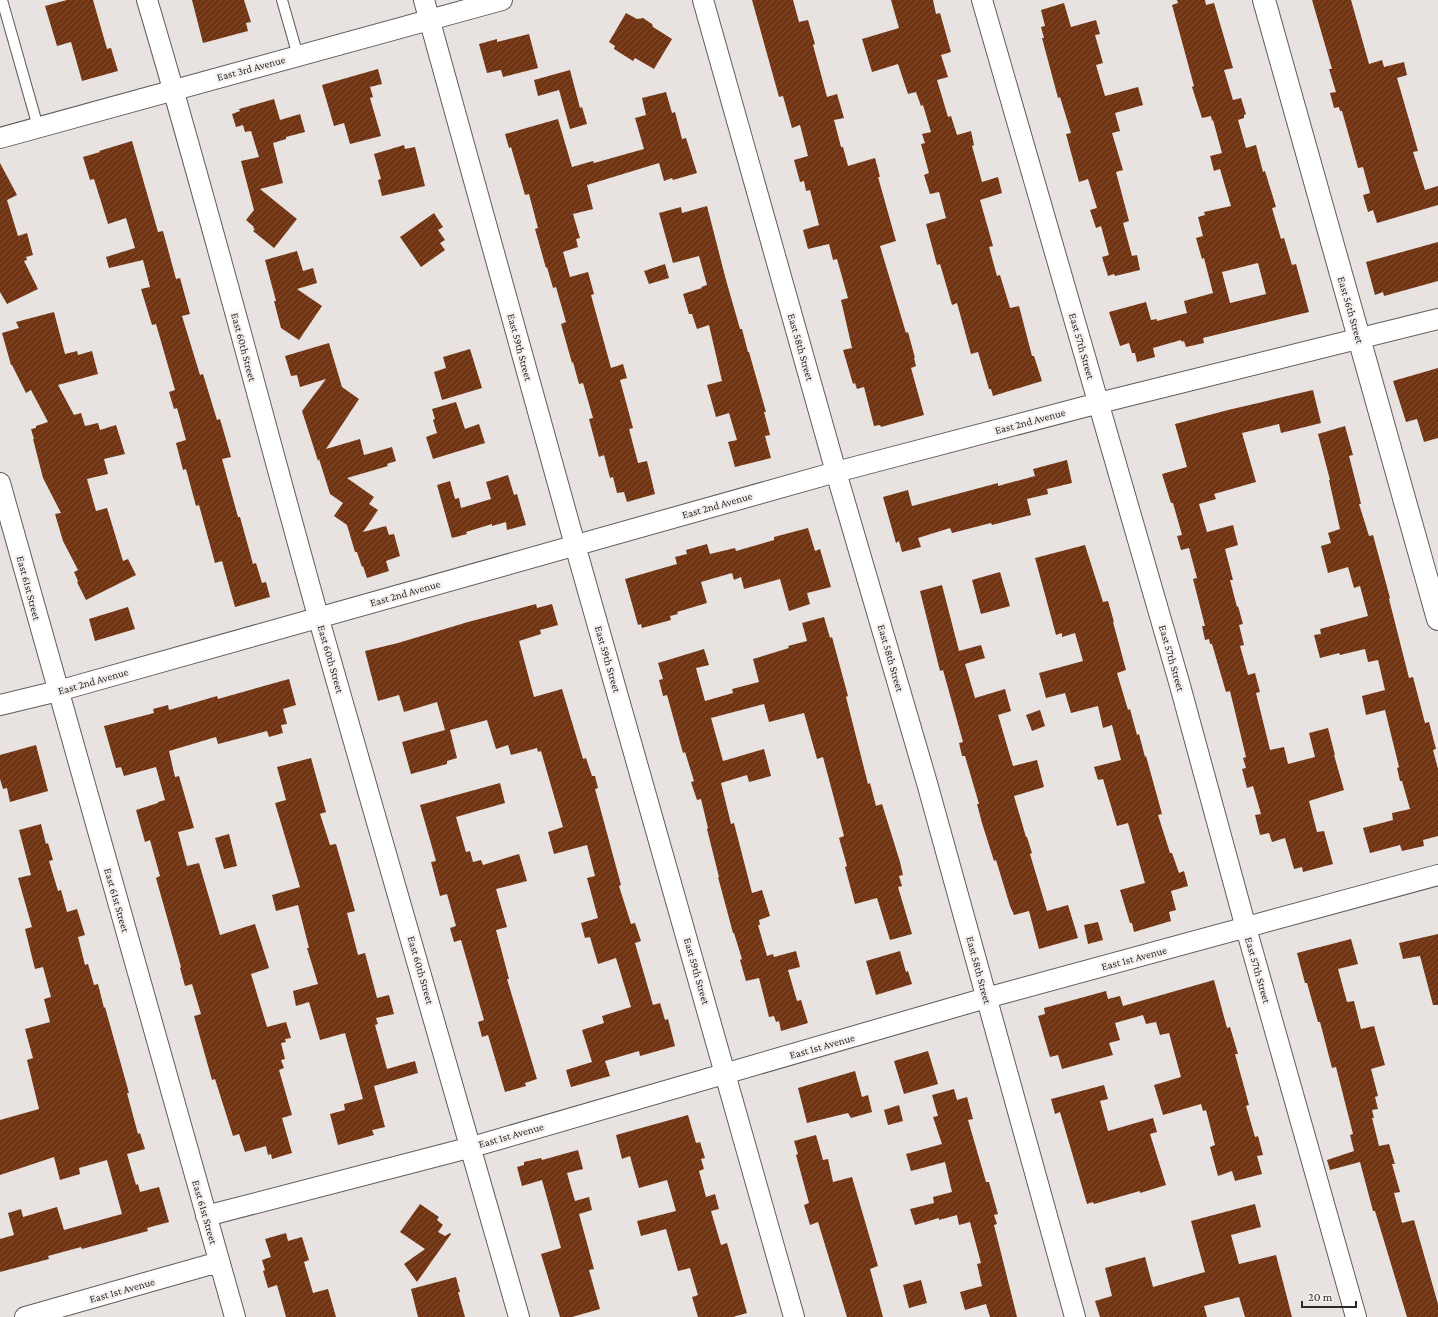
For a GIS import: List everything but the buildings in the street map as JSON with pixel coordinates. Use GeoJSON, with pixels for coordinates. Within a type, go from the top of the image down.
{"type":"FeatureCollection","features":[{"type":"Feature","properties":{"kind":"street","name":"East 60th Street"},"geometry":{"type":"LineString","coordinates":[[147,0],[174,89],[319,617],[472,1147],[519,1317]]}},
{"type":"Feature","properties":{"kind":"street","name":"East 59th Street"},"geometry":{"type":"LineString","coordinates":[[424,0],[575,545],[794,1317]]}},
{"type":"Feature","properties":{"kind":"street","name":"East 3rd Avenue"},"geometry":{"type":"LineString","coordinates":[[0,138],[502,0]]}},
{"type":"Feature","properties":{"kind":"street","name":"East 58th Street"},"geometry":{"type":"LineString","coordinates":[[704,0],[836,472],[927,783],[1075,1317]]}},
{"type":"Feature","properties":{"kind":"street","name":"East 57th Street"},"geometry":{"type":"LineString","coordinates":[[982,0],[1179,682],[1246,928],[1356,1317]]}},
{"type":"Feature","properties":{"kind":"street","name":"East 56th Street"},"geometry":{"type":"LineString","coordinates":[[1264,0],[1438,619]]}},
{"type":"Feature","properties":{"kind":"street","name":"East 2nd Avenue"},"geometry":{"type":"LineString","coordinates":[[0,705],[58,691],[836,472],[1098,403],[1438,319]]}},
{"type":"Feature","properties":{"kind":"street","name":"East 61st Street"},"geometry":{"type":"LineString","coordinates":[[0,483],[235,1317]]}},
{"type":"Feature","properties":{"kind":"street","name":"East 1st Avenue"},"geometry":{"type":"LineString","coordinates":[[206,1216],[472,1147],[986,998],[1438,875]]}},
{"type":"Feature","properties":{"kind":"street","name":"East 1st Avenue"},"geometry":{"type":"LineString","coordinates":[[25,1317],[219,1262]]}},
{"type":"Feature","properties":{"kind":"lane"},"geometry":{"type":"LineString","coordinates":[[2,0],[38,127]]}},
{"type":"Feature","properties":{"kind":"lane"},"geometry":{"type":"LineString","coordinates":[[282,0],[298,56]]}}]}
